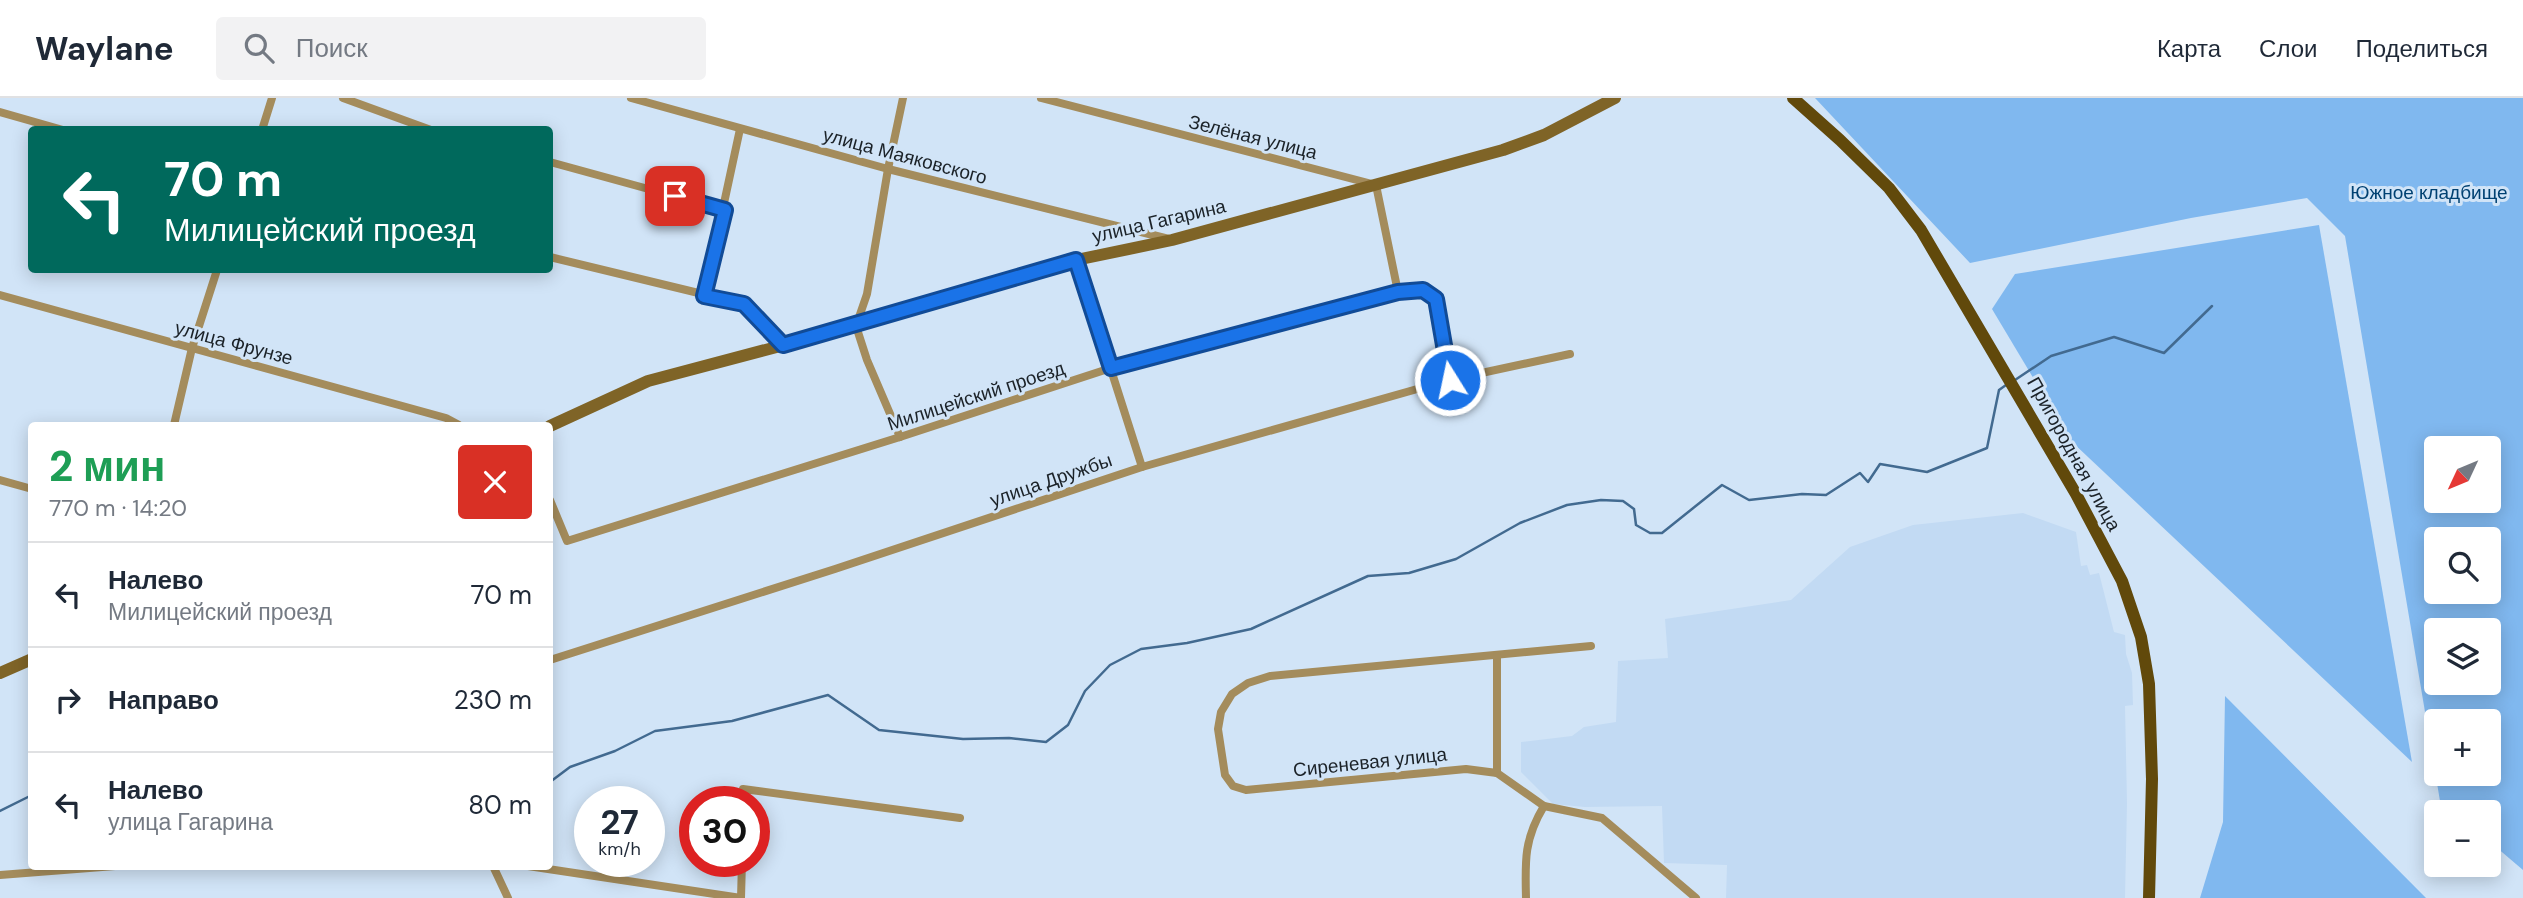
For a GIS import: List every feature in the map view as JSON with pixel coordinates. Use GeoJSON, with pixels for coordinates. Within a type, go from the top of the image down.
{"type":"FeatureCollection","features":[{"type":"Feature","properties":{"kind":"main road","name":"улица Гагарина"},"geometry":{"type":"LineString","coordinates":[[553,425],[648,382],[856,326],[1076,260],[1172,240],[1503,150],[1544,135],[1615,98]]}},
{"type":"Feature","properties":{"kind":"main road","name":"Пригородная улица"},"geometry":{"type":"LineString","coordinates":[[1793,98],[1879,178],[1922,230],[2076,494],[2122,581],[2141,637],[2149,684],[2152,779],[2149,898]]}},
{"type":"Feature","properties":{"kind":"main road"},"geometry":{"type":"LineString","coordinates":[[0,673],[28,661]]}},
{"type":"Feature","properties":{"kind":"street"},"geometry":{"type":"LineString","coordinates":[[263,126],[272,98]]}},
{"type":"Feature","properties":{"kind":"street"},"geometry":{"type":"LineString","coordinates":[[343,98],[420,126]]}},
{"type":"Feature","properties":{"kind":"street","name":"улица Маяковского"},"geometry":{"type":"LineString","coordinates":[[631,98],[888,169],[1172,240]]}},
{"type":"Feature","properties":{"kind":"street"},"geometry":{"type":"LineString","coordinates":[[900,438],[867,360],[856,326],[867,294],[903,98]]}},
{"type":"Feature","properties":{"kind":"street","name":"Зелёная улица"},"geometry":{"type":"LineString","coordinates":[[1041,98],[1376,185]]}},
{"type":"Feature","properties":{"kind":"street"},"geometry":{"type":"LineString","coordinates":[[0,112],[49,126]]}},
{"type":"Feature","properties":{"kind":"street"},"geometry":{"type":"LineString","coordinates":[[704,296],[725,210],[740,129]]}},
{"type":"Feature","properties":{"kind":"street"},"geometry":{"type":"LineString","coordinates":[[553,163],[725,210]]}},
{"type":"Feature","properties":{"kind":"street"},"geometry":{"type":"LineString","coordinates":[[1376,185],[1398,292],[1423,290],[1436,299],[1450,380]]}},
{"type":"Feature","properties":{"kind":"street"},"geometry":{"type":"LineString","coordinates":[[553,258],[744,304],[783,345]]}},
{"type":"Feature","properties":{"kind":"street"},"geometry":{"type":"LineString","coordinates":[[1076,260],[1142,467]]}},
{"type":"Feature","properties":{"kind":"street"},"geometry":{"type":"LineString","coordinates":[[174,422],[192,348],[216,273]]}},
{"type":"Feature","properties":{"kind":"street","name":"Милицейский проезд"},"geometry":{"type":"LineString","coordinates":[[553,507],[567,541],[900,438],[1111,368],[1398,292]]}},
{"type":"Feature","properties":{"kind":"street","name":"улица Фрунзе"},"geometry":{"type":"LineString","coordinates":[[0,295],[453,422]]}},
{"type":"Feature","properties":{"kind":"street","name":"улица Дружбы"},"geometry":{"type":"LineString","coordinates":[[553,659],[1142,467],[1450,380],[1570,354]]}},
{"type":"Feature","properties":{"kind":"street"},"geometry":{"type":"LineString","coordinates":[[0,480],[28,488]]}},
{"type":"Feature","properties":{"kind":"street"},"geometry":{"type":"LineString","coordinates":[[1591,646],[1497,655],[1497,773],[1544,806],[1602,818],[1696,898]]}},
{"type":"Feature","properties":{"kind":"street","name":"Сиреневая улица"},"geometry":{"type":"LineString","coordinates":[[1497,655],[1270,676],[1248,683],[1232,694],[1221,712],[1218,729],[1225,775],[1233,786],[1246,790],[1466,769],[1497,773]]}},
{"type":"Feature","properties":{"kind":"street"},"geometry":{"type":"LineString","coordinates":[[770,793],[960,818]]}},
{"type":"Feature","properties":{"kind":"street"},"geometry":{"type":"LineString","coordinates":[[1526,898],[1525,859],[1528,839],[1544,806]]}},
{"type":"Feature","properties":{"kind":"street"},"geometry":{"type":"LineString","coordinates":[[0,875],[64,870]]}},
{"type":"Feature","properties":{"kind":"street"},"geometry":{"type":"LineString","coordinates":[[495,870],[508,898]]}},
{"type":"Feature","properties":{"kind":"street"},"geometry":{"type":"LineString","coordinates":[[553,870],[741,898],[741,877]]}},
{"type":"Feature","properties":{"kind":"shaded area"},"geometry":{"type":"Polygon","coordinates":[[[2023,513],[2076,532],[2081,566],[2087,565],[2090,575],[2099,573],[2114,632],[2125,635],[2126,654],[2132,673],[2133,705],[2125,706],[2125,898],[1726,898],[1727,865],[1664,863],[1662,806],[1585,807],[1553,804],[1521,772],[1521,742],[1572,736],[1584,727],[1616,722],[1618,661],[1668,658],[1665,619],[1791,600],[1850,547],[1913,525],[2023,513]]]}},
{"type":"Feature","properties":{"kind":"green space","name":"Южное кладбище"},"geometry":{"type":"Polygon","coordinates":[[[1815,98],[2523,98],[2523,870],[2501,851],[2501,800],[2440,800],[2437,786],[2501,786],[2501,709],[2425,709],[2345,236],[2307,198],[2191,218],[1970,263],[1815,98]]]}},
{"type":"Feature","properties":{"kind":"green space"},"geometry":{"type":"Polygon","coordinates":[[[2319,225],[2412,762],[2071,441],[1992,309],[2015,274],[2319,225]]]}},
{"type":"Feature","properties":{"kind":"green space"},"geometry":{"type":"Polygon","coordinates":[[[2225,696],[2426,898],[2200,898],[2223,822],[2225,696]]]}},
{"type":"Feature","properties":{"kind":"waterway"},"geometry":{"type":"LineString","coordinates":[[2015,380],[2051,356],[2114,337],[2164,353],[2212,306]]}},
{"type":"Feature","properties":{"kind":"waterway"},"geometry":{"type":"LineString","coordinates":[[553,780],[570,767],[615,751],[655,731],[732,721],[828,695],[879,730],[963,739],[1009,738],[1046,742],[1068,725],[1085,691],[1110,665],[1141,649],[1187,643],[1251,629],[1368,576],[1409,573],[1456,559],[1520,523],[1567,505],[1601,500],[1623,501],[1634,509],[1636,525],[1650,533],[1662,533],[1722,485],[1749,500],[1802,494],[1826,495],[1860,473],[1868,482],[1880,464],[1927,472],[1987,448],[1999,390],[2006,385]]}},
{"type":"Feature","properties":{"kind":"waterway"},"geometry":{"type":"LineString","coordinates":[[0,811],[28,797]]}},
{"type":"Feature","properties":{"kind":"route"},"geometry":{"type":"LineString","coordinates":[[675,196],[725,210],[704,296],[744,304],[783,345],[1076,260],[1111,368],[1398,292],[1423,290],[1436,299],[1450,380]]}}]}
